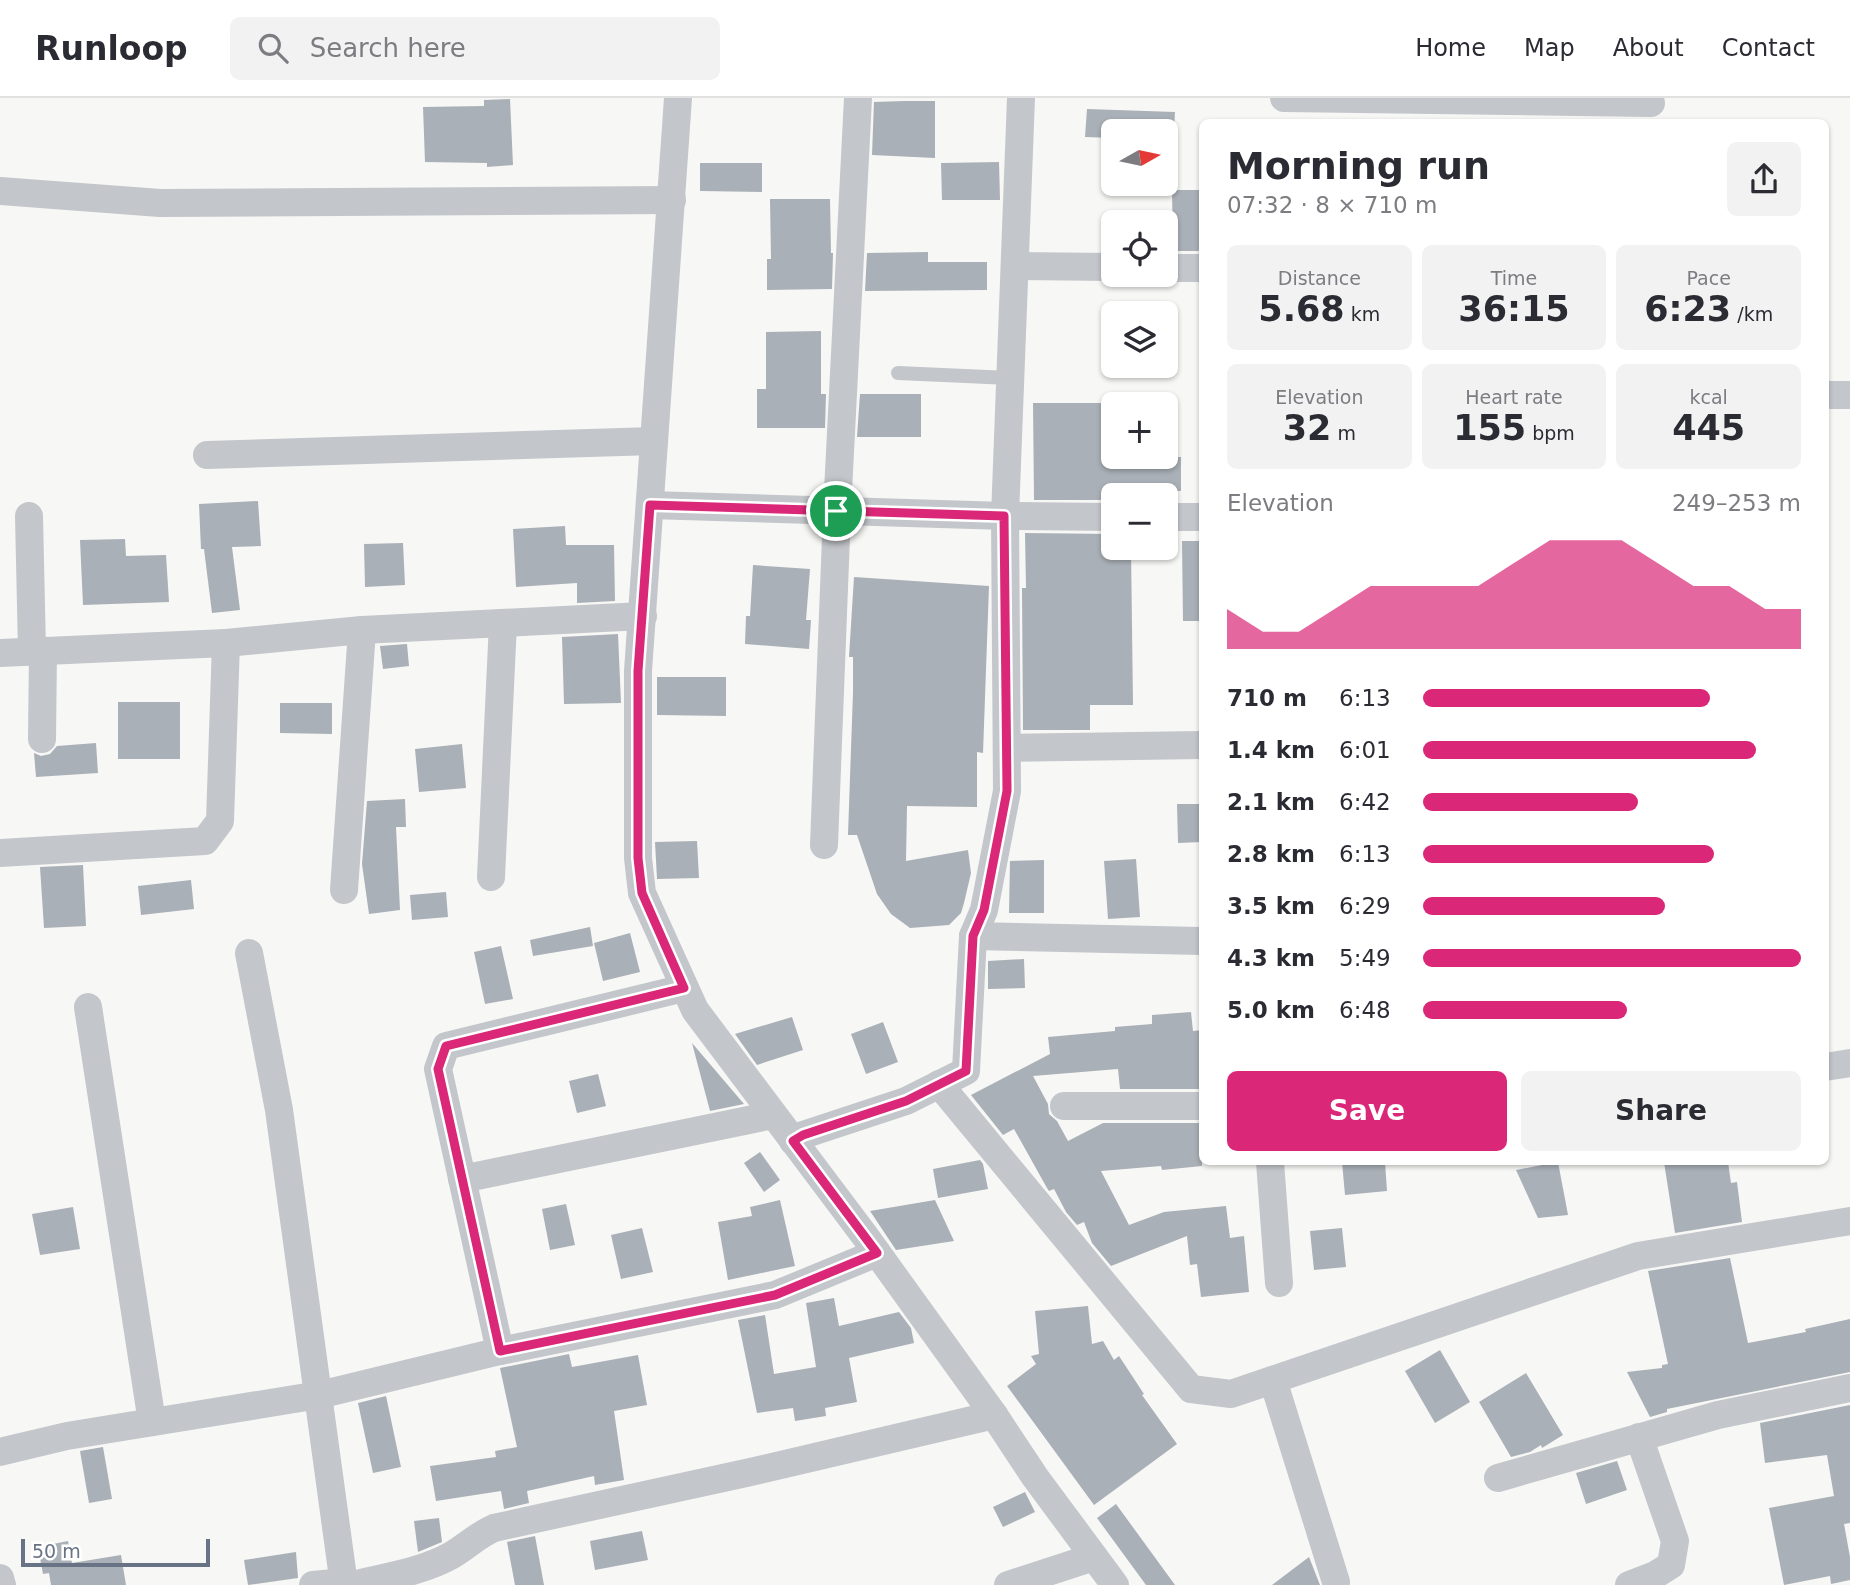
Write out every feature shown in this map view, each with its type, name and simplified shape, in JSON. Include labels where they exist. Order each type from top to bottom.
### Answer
[{"type":"street","points":[[678,98],[638,671],[638,858],[642,893],[695,1010],[877,1253],[1115,1585]]},
{"type":"street","points":[[824,845],[836,511],[858,98]]},
{"type":"street","points":[[793,1141],[803,1135],[906,1101],[966,1071],[973,936],[984,910],[1007,791],[1004,516],[1021,98]]},
{"type":"street","points":[[1284,98],[1651,108]]},
{"type":"street","points":[[0,191],[160,203],[672,200]]},
{"type":"street","points":[[1015,266],[1101,267]]},
{"type":"street","points":[[1178,268],[1199,268]]},
{"type":"street","points":[[1829,395],[1850,395]]},
{"type":"street","points":[[207,455],[654,441]]},
{"type":"street","points":[[650,505],[1101,517]]},
{"type":"street","points":[[29,516],[42,739]]},
{"type":"street","points":[[1178,517],[1199,517]]},
{"type":"street","points":[[0,653],[226,643],[362,630],[643,616]]},
{"type":"street","points":[[491,877],[503,623]]},
{"type":"street","points":[[344,890],[362,630]]},
{"type":"street","points":[[0,853],[205,841],[220,821],[226,643]]},
{"type":"street","points":[[1007,748],[1199,745]]},
{"type":"street","points":[[973,936],[1199,941]]},
{"type":"street","points":[[248,953],[279,1110],[347,1584]]},
{"type":"street","points":[[500,1351],[438,1069],[446,1046],[684,988]]},
{"type":"street","points":[[88,1007],[152,1422]]},
{"type":"street","points":[[1829,1066],[1850,1063]]},
{"type":"street","points":[[939,1084],[1191,1389],[1231,1394],[1638,1256],[1850,1221]]},
{"type":"street","points":[[1064,1106],[1199,1106]]},
{"type":"street","points":[[462,1179],[774,1115]]},
{"type":"street","points":[[1270,1165],[1279,1283]]},
{"type":"street","points":[[0,1452],[67,1436],[319,1395],[500,1351],[775,1295],[877,1253]]},
{"type":"street","points":[[1273,1380],[1336,1583]]},
{"type":"street","points":[[1498,1478],[1718,1415],[1850,1388]]},
{"type":"street","points":[[313,1585],[347,1584],[428,1566],[494,1528],[747,1473],[994,1415]]},
{"type":"street","points":[[1629,1585],[1655,1575],[1671,1565],[1675,1541],[1639,1437]]},
{"type":"street","points":[[1008,1585],[1094,1557]]},
{"type":"street","points":[[0,1578],[2,1585]]},
{"type":"lane","points":[[898,373],[1010,378]]},
{"type":"building","points":[[510,99],[513,165],[487,167],[487,163],[425,162],[423,107],[484,106],[484,100]]},
{"type":"building","points":[[935,101],[935,158],[872,155],[874,102]]},
{"type":"building","points":[[1087,109],[1175,112],[1175,119],[1101,119],[1101,138],[1085,137]]},
{"type":"building","points":[[999,162],[1000,200],[942,200],[941,163]]},
{"type":"building","points":[[700,163],[762,163],[762,192],[700,191]]},
{"type":"building","points":[[1178,190],[1199,190],[1199,251],[1178,251],[1178,210],[1172,210],[1172,196],[1178,196]]},
{"type":"building","points":[[770,199],[830,199],[832,289],[767,290],[767,259],[771,259]]},
{"type":"building","points":[[928,252],[928,262],[987,262],[987,290],[865,291],[867,253]]},
{"type":"building","points":[[821,331],[821,394],[826,394],[825,428],[757,428],[757,389],[766,389],[766,332]]},
{"type":"building","points":[[860,394],[921,394],[921,437],[857,437]]},
{"type":"building","points":[[1033,403],[1101,403],[1101,469],[1178,469],[1178,457],[1181,457],[1181,491],[1178,491],[1178,483],[1101,483],[1101,500],[1034,500]]},
{"type":"building","points":[[258,501],[261,546],[232,547],[240,610],[212,613],[204,549],[201,549],[199,504]]},
{"type":"building","points":[[565,526],[566,545],[614,545],[615,601],[577,603],[577,583],[516,587],[513,529]]},
{"type":"building","points":[[1025,533],[1101,534],[1101,560],[1131,560],[1133,705],[1090,705],[1090,730],[1023,730],[1022,588],[1026,588]]},
{"type":"building","points":[[125,539],[126,556],[166,555],[169,602],[83,605],[80,540]]},
{"type":"building","points":[[1182,541],[1199,541],[1199,621],[1183,621]]},
{"type":"building","points":[[403,543],[405,585],[365,587],[364,544]]},
{"type":"building","points":[[753,565],[810,569],[806,620],[811,620],[809,649],[745,644],[746,616],[750,616]]},
{"type":"building","points":[[854,577],[989,586],[983,753],[977,752],[977,807],[907,806],[906,861],[968,850],[971,873],[964,903],[961,913],[949,925],[910,928],[891,914],[877,894],[857,835],[848,835],[853,692],[853,657],[849,657]]},
{"type":"building","points":[[618,634],[621,703],[564,704],[562,637]]},
{"type":"building","points":[[407,644],[409,666],[383,669],[380,646]]},
{"type":"building","points":[[657,677],[726,677],[726,716],[657,715]]},
{"type":"building","points":[[118,702],[180,702],[180,759],[118,759]]},
{"type":"building","points":[[280,703],[332,703],[332,734],[280,733]]},
{"type":"building","points":[[96,743],[98,773],[36,777],[34,753],[41,756],[50,754],[57,746]]},
{"type":"building","points":[[462,744],[466,788],[419,792],[415,749]]},
{"type":"building","points":[[405,799],[406,827],[396,827],[400,910],[369,914],[362,864],[367,801]]},
{"type":"building","points":[[1177,804],[1199,804],[1199,842],[1178,843]]},
{"type":"building","points":[[697,841],[699,878],[657,879],[655,842]]},
{"type":"building","points":[[1136,859],[1140,917],[1108,919],[1104,861]]},
{"type":"building","points":[[1044,860],[1044,913],[1009,913],[1010,861]]},
{"type":"building","points":[[83,865],[86,926],[44,928],[40,867]]},
{"type":"building","points":[[191,880],[194,909],[141,915],[138,886]]},
{"type":"building","points":[[446,892],[448,917],[412,920],[410,895]]},
{"type":"building","points":[[590,927],[593,946],[533,956],[530,940]]},
{"type":"building","points":[[630,933],[640,972],[603,981],[594,943]]},
{"type":"building","points":[[501,946],[513,999],[485,1004],[474,952]]},
{"type":"building","points":[[1024,959],[1025,988],[988,989],[988,961]]},
{"type":"building","points":[[1191,1012],[1193,1031],[1199,1030],[1199,1089],[1120,1089],[1118,1069],[1033,1076],[1048,1104],[1049,1114],[1057,1121],[1068,1141],[1103,1123],[1199,1123],[1199,1165],[1202,1166],[1101,1171],[1129,1225],[1164,1212],[1226,1206],[1230,1238],[1244,1236],[1249,1292],[1201,1297],[1197,1264],[1190,1265],[1187,1236],[1111,1266],[1092,1243],[1084,1222],[1077,1225],[1066,1212],[1054,1189],[1049,1191],[1014,1129],[1003,1135],[971,1095],[1050,1054],[1048,1037],[1115,1031],[1115,1027],[1152,1024],[1152,1015]]},
{"type":"building","points":[[792,1017],[803,1050],[757,1065],[735,1034]]},
{"type":"building","points":[[883,1022],[898,1062],[866,1074],[851,1034]]},
{"type":"building","points":[[692,1043],[744,1104],[710,1111]]},
{"type":"building","points":[[598,1074],[606,1106],[577,1113],[569,1081]]},
{"type":"building","points":[[760,1152],[780,1180],[764,1192],[744,1163]]},
{"type":"building","points":[[980,1160],[988,1189],[938,1198],[933,1169]]},
{"type":"building","points":[[1342,1165],[1385,1165],[1387,1191],[1345,1195]]},
{"type":"building","points":[[1559,1165],[1568,1215],[1538,1218],[1516,1170]]},
{"type":"building","points":[[1664,1165],[1728,1165],[1731,1183],[1737,1182],[1742,1222],[1675,1233]]},
{"type":"building","points":[[780,1200],[795,1266],[728,1280],[718,1222],[752,1216],[750,1207]]},
{"type":"building","points":[[935,1200],[954,1241],[896,1250],[870,1211]]},
{"type":"building","points":[[566,1204],[575,1245],[550,1250],[542,1209]]},
{"type":"building","points":[[73,1207],[80,1249],[40,1255],[32,1214]]},
{"type":"building","points":[[642,1228],[653,1272],[621,1279],[611,1235]]},
{"type":"building","points":[[1342,1228],[1346,1267],[1314,1270],[1310,1231]]},
{"type":"building","points":[[1730,1258],[1748,1343],[1806,1332],[1805,1329],[1850,1319],[1850,1372],[1667,1409],[1667,1412],[1650,1417],[1627,1372],[1662,1368],[1662,1365],[1668,1364],[1648,1271]]},
{"type":"building","points":[[834,1298],[839,1326],[899,1312],[911,1328],[914,1343],[849,1358],[857,1402],[825,1408],[826,1416],[795,1421],[793,1408],[757,1413],[738,1320],[765,1315],[774,1374],[816,1367],[806,1303]]},
{"type":"building","points":[[1088,1306],[1092,1344],[1103,1341],[1114,1360],[1119,1356],[1144,1394],[1142,1395],[1177,1444],[1094,1505],[1007,1386],[1036,1364],[1031,1356],[1039,1354],[1035,1311]]},
{"type":"building","points":[[1440,1350],[1470,1402],[1435,1423],[1405,1371]]},
{"type":"building","points":[[569,1354],[572,1367],[638,1355],[647,1405],[614,1411],[624,1480],[595,1485],[594,1476],[527,1491],[529,1503],[504,1509],[501,1491],[436,1501],[430,1466],[496,1457],[495,1451],[517,1447],[500,1368]]},
{"type":"building","points":[[1526,1373],[1563,1435],[1542,1448],[1541,1445],[1530,1452],[1511,1457],[1479,1402]]},
{"type":"building","points":[[386,1396],[401,1467],[373,1473],[358,1403]]},
{"type":"building","points":[[1850,1405],[1850,1523],[1844,1524],[1850,1557],[1850,1580],[1831,1584],[1830,1576],[1784,1585],[1769,1508],[1834,1496],[1827,1455],[1765,1463],[1760,1423]]},
{"type":"building","points":[[103,1447],[112,1499],[89,1503],[80,1451]]},
{"type":"building","points":[[1617,1461],[1627,1490],[1586,1504],[1576,1473]]},
{"type":"building","points":[[1025,1492],[1035,1512],[1003,1527],[993,1507]]},
{"type":"building","points":[[1116,1504],[1175,1585],[1146,1585],[1097,1518]]},
{"type":"building","points":[[439,1518],[442,1542],[418,1552],[414,1521]]},
{"type":"building","points":[[642,1531],[648,1560],[595,1570],[590,1541]]},
{"type":"building","points":[[535,1536],[544,1585],[515,1585],[507,1542]]},
{"type":"building","points":[[68,1541],[72,1563],[121,1555],[126,1585],[51,1585],[49,1573],[43,1574],[38,1547]]},
{"type":"building","points":[[296,1552],[298,1578],[248,1585],[244,1560]]},
{"type":"building","points":[[1309,1557],[1320,1585],[1272,1585]]},
{"type":"route","points":[[650,505],[836,511],[1004,516],[1007,791],[984,910],[973,936],[966,1071],[906,1101],[803,1135],[793,1141],[877,1253],[775,1295],[500,1351],[438,1069],[446,1046],[684,988],[642,893],[638,858],[638,671],[650,505]]}]
